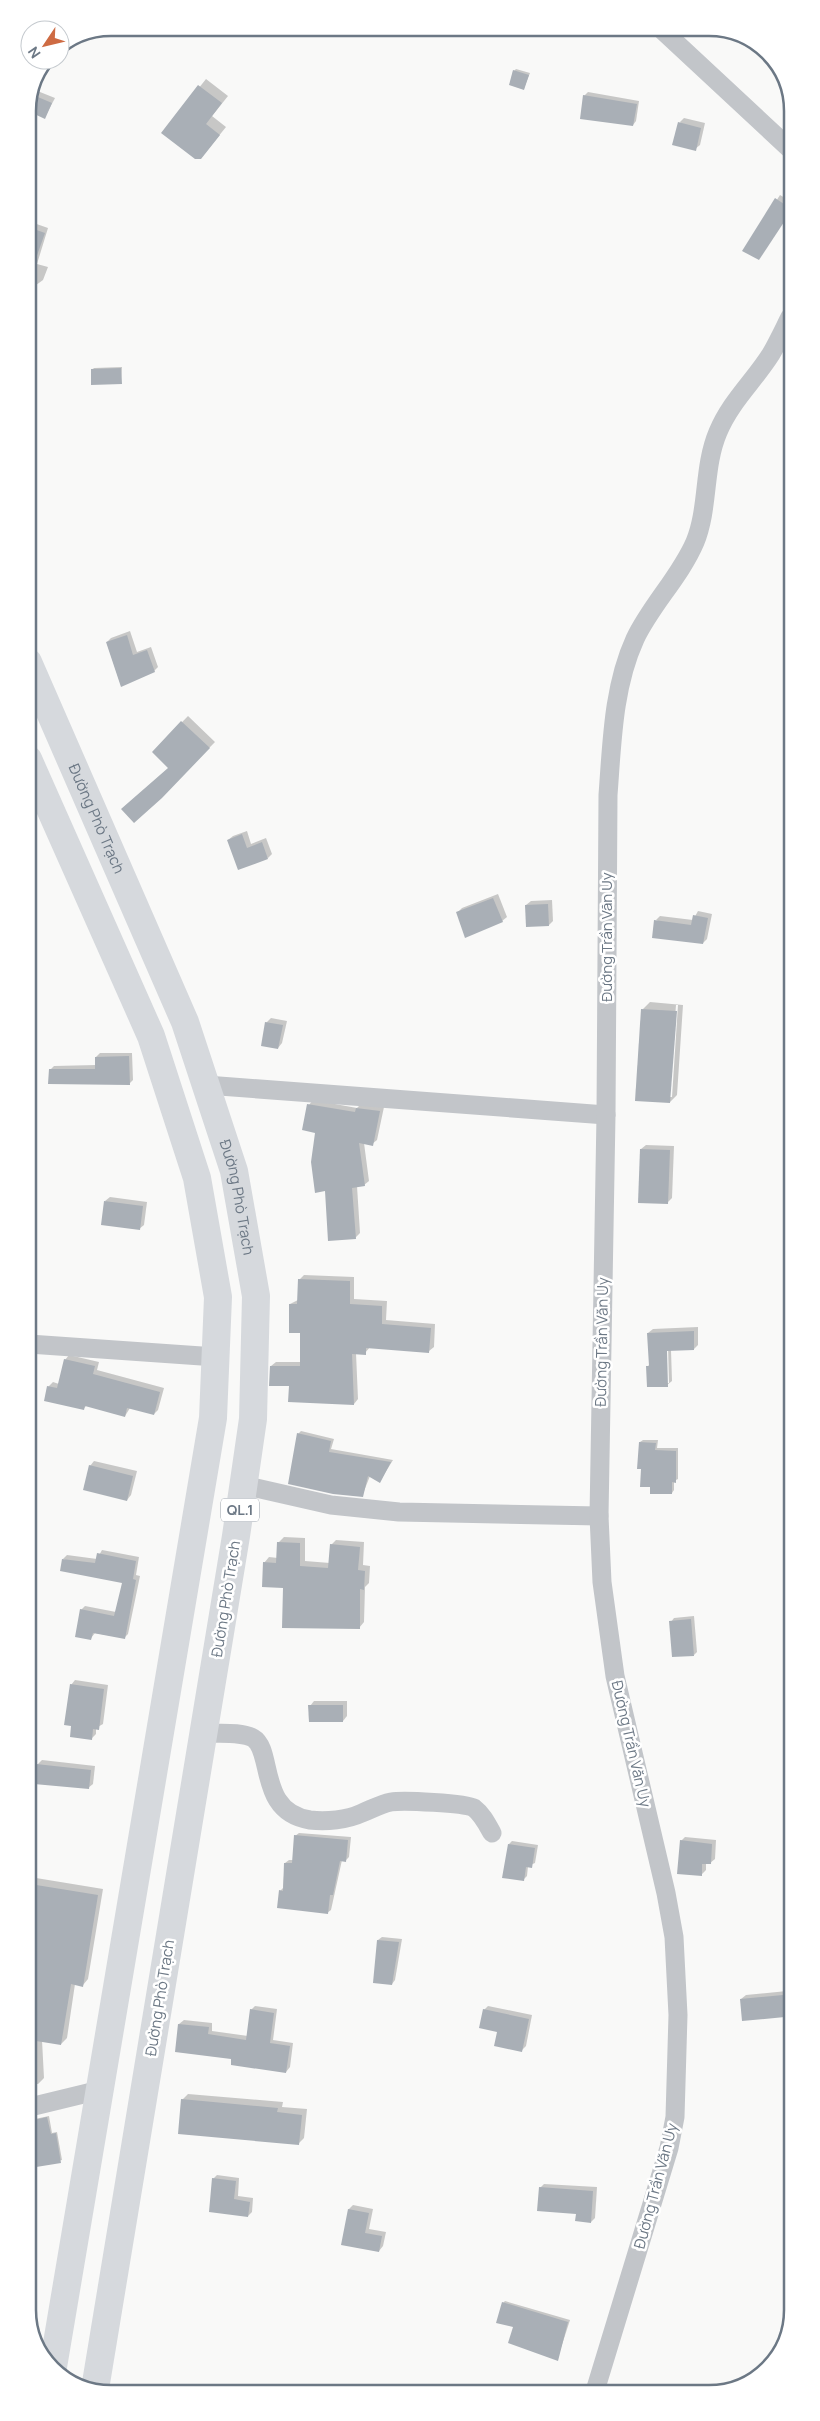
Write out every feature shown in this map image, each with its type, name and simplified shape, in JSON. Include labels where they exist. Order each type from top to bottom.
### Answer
[{"type":"highway","name":"Đường Phò Trạch","points":[[36,680],[185,1022],[234,1171],[256,1296],[253,1419],[244,1485],[96,2383]]},
{"type":"highway","name":"QL.1","points":[[36,776],[150,1036],[197,1178],[218,1297],[213,1418],[54,2358]]},
{"type":"street","points":[[669,36],[784,142]]},
{"type":"street","name":"Đường Trần Văn Uy","points":[[597,2385],[669,2148],[675,2117],[678,2015],[671,1916],[615,1676],[602,1582],[599,1516],[606,1116],[608,795],[616,708],[635,640],[696,540],[708,463],[718,432],[734,402],[771,353],[784,328]]},
{"type":"street","points":[[206,1085],[606,1116]]},
{"type":"street","points":[[36,1344],[216,1357]]},
{"type":"street","points":[[244,1485],[331,1505],[399,1512],[599,1516]]},
{"type":"street","points":[[204,1733],[246,1736],[256,1740],[262,1749],[271,1788],[286,1808],[301,1818],[339,1820],[391,1802],[466,1805],[479,1813],[492,1833]]},
{"type":"street","points":[[36,2106],[100,2090]]},
{"type":"building","points":[[513,70],[529,75],[524,90],[509,85]]},
{"type":"building","points":[[198,85],[222,103],[206,124],[220,135],[201,159],[195,159],[161,133]]},
{"type":"building","points":[[583,95],[637,104],[633,126],[580,119]]},
{"type":"building","points":[[38,97],[52,103],[45,119],[36,115]]},
{"type":"building","points":[[678,122],[701,128],[696,151],[672,145]]},
{"type":"building","points":[[775,198],[784,204],[784,222],[759,260],[742,251]]},
{"type":"building","points":[[36,230],[45,233],[36,258]]},
{"type":"building","points":[[121,368],[122,384],[91,385],[91,369]]},
{"type":"building","points":[[127,635],[133,655],[147,650],[155,672],[121,687],[106,642]]},
{"type":"building","points":[[181,721],[210,748],[162,798],[134,823],[121,809],[168,768],[152,752]]},
{"type":"building","points":[[242,834],[247,848],[262,842],[268,859],[238,870],[227,840]]},
{"type":"building","points":[[493,898],[503,922],[465,938],[456,912]]},
{"type":"building","points":[[548,904],[549,926],[526,927],[525,905]]},
{"type":"building","points":[[693,915],[708,918],[703,944],[652,938],[654,920],[691,925]]},
{"type":"building","points":[[641,1009],[677,1011],[670,1103],[635,1101]]},
{"type":"building","points":[[265,1022],[283,1025],[278,1049],[261,1046]]},
{"type":"building","points":[[129,1056],[130,1085],[48,1084],[49,1069],[95,1069],[95,1057]]},
{"type":"building","points":[[307,1104],[355,1112],[356,1108],[380,1111],[373,1146],[359,1143],[365,1186],[352,1188],[356,1239],[328,1241],[325,1191],[315,1193],[311,1162],[315,1133],[302,1130]]},
{"type":"building","points":[[640,1149],[670,1150],[668,1204],[638,1203]]},
{"type":"building","points":[[104,1201],[143,1206],[140,1230],[101,1225]]},
{"type":"building","points":[[298,1279],[350,1281],[350,1304],[382,1306],[382,1324],[431,1328],[429,1353],[366,1348],[366,1355],[352,1354],[354,1405],[288,1402],[289,1386],[269,1386],[270,1366],[300,1366],[300,1333],[289,1333],[289,1304],[297,1304]]},
{"type":"building","points":[[694,1331],[694,1350],[667,1351],[668,1387],[647,1387],[646,1366],[649,1366],[647,1333]]},
{"type":"building","points":[[64,1359],[95,1366],[93,1374],[160,1392],[154,1415],[127,1408],[125,1417],[85,1406],[84,1410],[44,1401],[47,1386],[57,1388]]},
{"type":"building","points":[[297,1433],[331,1441],[329,1452],[391,1462],[380,1483],[368,1476],[363,1497],[333,1494],[288,1484]]},
{"type":"building","points":[[639,1442],[656,1443],[655,1450],[676,1451],[676,1483],[672,1482],[672,1494],[650,1494],[650,1487],[640,1487],[641,1469],[637,1469]]},
{"type":"building","points":[[89,1465],[133,1476],[127,1501],[83,1490]]},
{"type":"building","points":[[277,1542],[300,1543],[300,1566],[328,1568],[330,1544],[360,1547],[358,1570],[365,1571],[364,1590],[360,1589],[360,1629],[282,1628],[283,1588],[262,1587],[263,1562],[276,1563]]},
{"type":"building","points":[[97,1553],[136,1561],[133,1579],[136,1580],[125,1639],[93,1633],[91,1640],[75,1637],[80,1609],[114,1616],[122,1583],[60,1571],[62,1559],[95,1563]]},
{"type":"building","points":[[691,1619],[694,1656],[672,1657],[669,1621]]},
{"type":"building","points":[[70,1684],[104,1689],[99,1730],[93,1729],[92,1740],[70,1737],[71,1726],[64,1725]]},
{"type":"building","points":[[308,1705],[343,1705],[343,1722],[309,1722]]},
{"type":"building","points":[[36,1764],[91,1770],[89,1789],[36,1784]]},
{"type":"building","points":[[294,1835],[348,1840],[346,1862],[340,1861],[333,1895],[330,1895],[328,1914],[277,1908],[279,1890],[283,1891],[284,1863],[292,1863]]},
{"type":"building","points":[[680,1840],[712,1844],[711,1864],[702,1864],[702,1876],[677,1874]]},
{"type":"building","points":[[508,1844],[535,1848],[532,1868],[526,1867],[524,1881],[502,1878]]},
{"type":"building","points":[[36,1885],[98,1895],[83,1987],[71,1984],[61,2045],[36,2041]]},
{"type":"building","points":[[377,1940],[399,1942],[392,1985],[373,1983]]},
{"type":"building","points":[[783,1995],[784,2017],[742,2021],[740,1999]]},
{"type":"building","points":[[250,2009],[274,2013],[270,2043],[290,2046],[286,2073],[231,2065],[231,2059],[175,2052],[178,2024],[209,2027],[208,2034],[246,2040]]},
{"type":"building","points":[[483,2009],[529,2019],[522,2052],[494,2046],[497,2032],[479,2028]]},
{"type":"building","points":[[181,2099],[278,2108],[277,2112],[302,2115],[299,2145],[178,2134]]},
{"type":"building","points":[[47,2117],[51,2134],[56,2133],[61,2163],[36,2167],[36,2120]]},
{"type":"building","points":[[212,2178],[236,2181],[234,2199],[250,2202],[248,2217],[209,2212]]},
{"type":"building","points":[[539,2187],[593,2191],[591,2223],[575,2221],[576,2214],[537,2211]]},
{"type":"building","points":[[348,2209],[369,2213],[365,2233],[382,2236],[379,2252],[341,2245]]},
{"type":"building","points":[[502,2302],[568,2322],[558,2361],[508,2343],[513,2327],[496,2323]]}]
